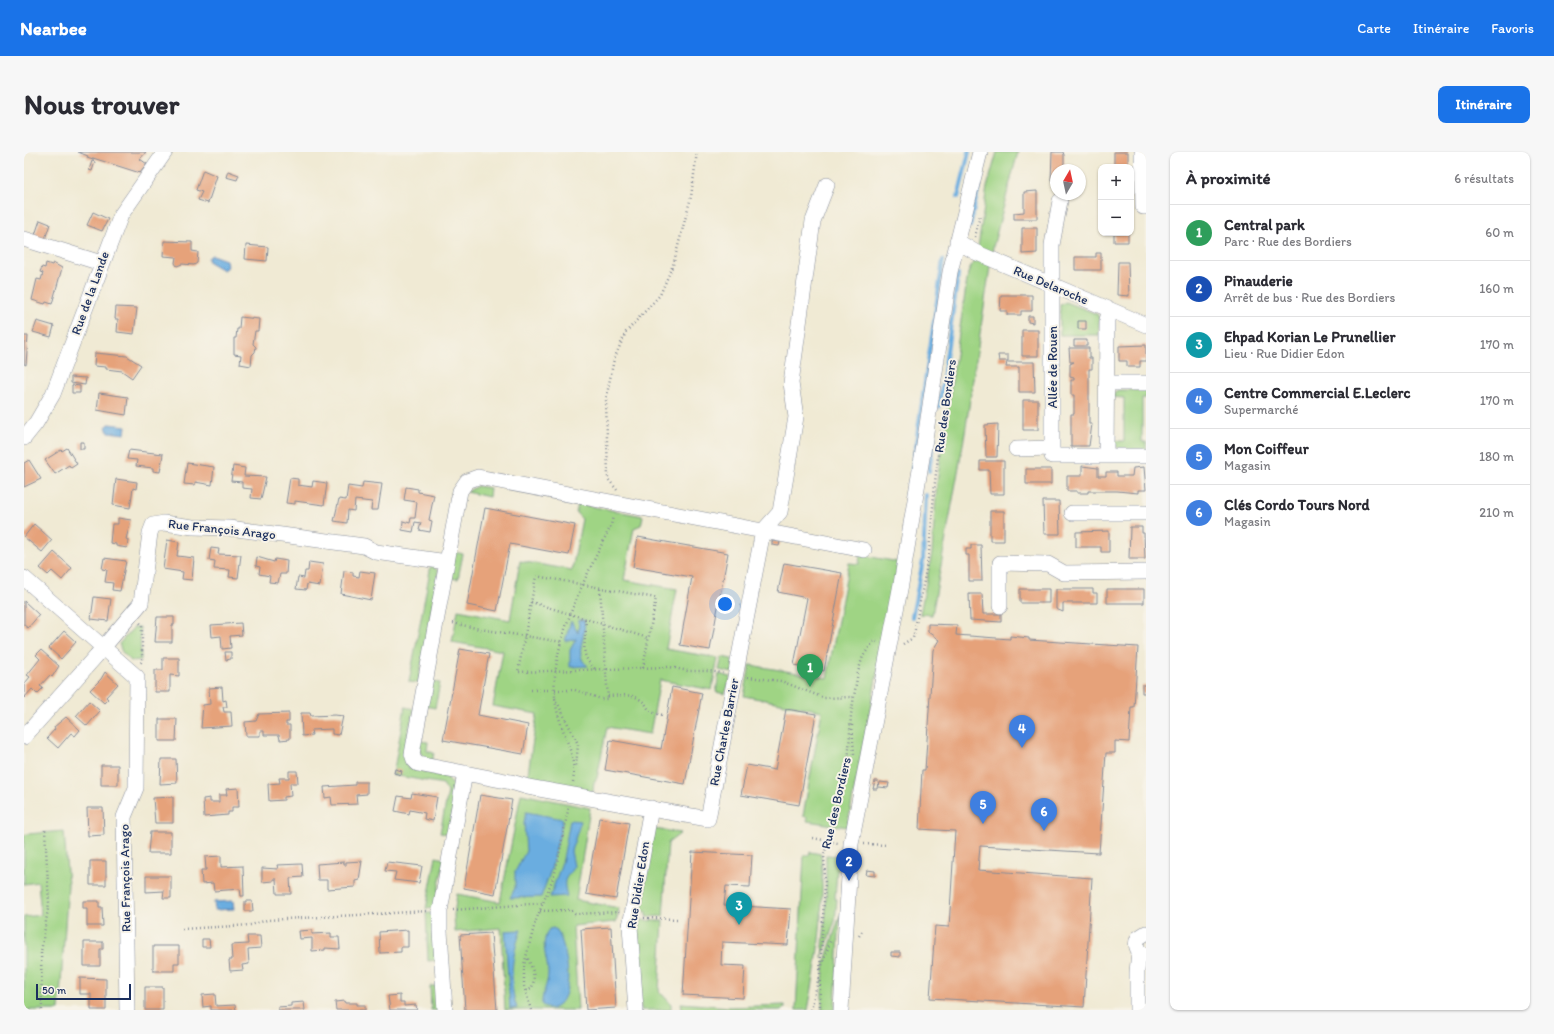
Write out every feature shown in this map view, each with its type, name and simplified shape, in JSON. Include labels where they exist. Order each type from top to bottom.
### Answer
[{"type":"street","name":"Rue de la Lande","points":[[24,438],[36,423],[53,394],[115,227],[128,202],[165,152]]},
{"type":"street","name":"Rue des Bordiers","points":[[841,1010],[851,844],[890,643],[923,452],[950,272],[980,152]]},
{"type":"street","points":[[1142,152],[1143,207],[1146,207]]},
{"type":"street","points":[[762,532],[780,512],[796,417],[791,383],[813,221],[828,185]]},
{"type":"street","name":"Allée de Rouen","points":[[1052,448],[1052,245],[1060,201]]},
{"type":"street","points":[[24,239],[101,263]]},
{"type":"street","name":"Rue Delaroche","points":[[957,242],[975,252],[1146,325]]},
{"type":"street","points":[[1106,456],[1107,320],[1110,310]]},
{"type":"street","points":[[1107,383],[1146,383]]},
{"type":"street","points":[[1016,449],[1052,448],[1052,456],[1146,456]]},
{"type":"street","name":"Rue Charles Barrier","points":[[478,477],[762,532],[708,819],[571,795],[418,764],[414,760],[412,754],[460,491],[467,481],[478,477]]},
{"type":"street","points":[[1072,513],[1146,513]]},
{"type":"street","name":"Rue François Arago","points":[[127,1010],[124,817],[136,788],[137,676],[103,648],[141,603],[150,533],[154,525],[158,523],[193,527],[237,529],[364,546],[376,552],[447,562]]},
{"type":"street","points":[[762,532],[864,550]]},
{"type":"street","points":[[1000,606],[1000,564],[1048,564],[1064,573],[1146,572]]},
{"type":"street","points":[[24,578],[103,648],[24,737]]},
{"type":"street","points":[[445,1010],[440,910],[465,773]]},
{"type":"street","name":"Rue Didier Edon","points":[[636,1010],[630,926],[651,808]]},
{"type":"street","points":[[1137,1010],[1137,972],[1143,953],[1136,941],[1140,935],[1146,933]]},
{"type":"path","points":[[575,768],[573,755],[556,712],[554,690],[562,642],[570,614],[611,525],[621,494],[608,479],[606,399],[614,359],[626,332],[660,295],[673,265],[691,197],[697,152]]},
{"type":"path","points":[[975,252],[975,238],[981,209]]},
{"type":"path","name":"Rue des Bordiers","points":[[820,1010],[820,972],[825,884],[824,854],[826,841],[848,766],[853,697],[863,656],[874,641],[903,645],[912,638],[915,629],[929,553],[934,482],[942,428]]},
{"type":"path","points":[[643,668],[656,598],[536,576],[518,672],[595,670],[670,667],[688,671],[708,670],[781,681],[824,698],[853,697]]},
{"type":"path","points":[[600,588],[608,696]]},
{"type":"path","points":[[531,602],[648,638]]},
{"type":"path","points":[[585,619],[587,636],[583,652],[586,660],[595,670]]},
{"type":"path","points":[[136,621],[142,625],[142,661],[137,668]]},
{"type":"path","points":[[453,623],[480,629],[562,642]]},
{"type":"path","points":[[531,690],[575,690],[601,699],[608,699],[608,696],[629,696],[639,698],[651,713],[664,715]]},
{"type":"path","points":[[531,1010],[523,976],[526,957],[561,848],[578,755],[578,744],[554,696]]},
{"type":"path","points":[[42,1010],[41,952],[49,903],[45,830]]},
{"type":"path","points":[[813,838],[841,843]]},
{"type":"path","points":[[858,845],[888,845]]},
{"type":"path","points":[[182,929],[251,925],[267,920],[544,903]]},
{"type":"path","points":[[540,912],[572,910],[575,914],[621,912],[646,919],[679,919]]},
{"type":"path","points":[[526,957],[531,966],[533,980],[531,989],[526,991]]},
{"type":"green space","points":[[997,152],[1018,152],[993,247],[965,433],[932,615],[920,614],[932,553],[937,482],[968,273],[977,254],[987,187]]},
{"type":"green space","points":[[1066,302],[1097,314],[1099,318],[1099,335],[1060,335],[1060,305]]},
{"type":"green space","points":[[1117,390],[1146,390],[1146,398],[1142,398],[1142,442],[1146,442],[1146,450],[1122,450],[1112,441],[1124,441],[1124,398],[1111,397]]},
{"type":"green space","points":[[477,486],[490,488],[489,497],[467,492]]},
{"type":"green space","points":[[578,504],[643,516],[641,525],[634,528],[624,580],[677,589],[666,649],[718,658],[712,690],[660,680],[650,734],[607,727],[593,792],[527,780],[537,714],[493,706],[503,651],[452,642],[458,610],[510,620],[520,561],[572,570],[582,519],[576,513]]},
{"type":"green space","points":[[454,552],[463,554],[458,579],[449,578]]},
{"type":"green space","points":[[860,555],[899,562],[847,827],[807,821],[807,817],[803,816],[822,711],[744,696],[750,665],[827,678],[849,563],[859,564]]},
{"type":"green space","points":[[431,565],[438,571],[438,575],[418,683],[409,682]]},
{"type":"green space","points":[[134,627],[140,627],[141,660],[131,661],[122,652],[119,644]]},
{"type":"green space","points":[[722,657],[732,659],[733,673],[719,670]]},
{"type":"green space","points":[[719,674],[731,677],[725,694],[716,692]]},
{"type":"green space","points":[[430,681],[440,683],[435,708],[426,706]]},
{"type":"green space","points":[[405,707],[414,709],[406,746],[409,768],[447,777],[456,789],[449,834],[440,833],[448,792],[443,784],[393,775]]},
{"type":"green space","points":[[419,741],[428,742],[427,751],[434,753],[432,762],[421,754],[419,749]]},
{"type":"green space","points":[[521,794],[590,808],[576,900],[619,908],[616,922],[573,926],[578,1010],[505,1010],[501,928],[455,932],[454,915],[457,894],[500,902]]},
{"type":"green space","points":[[654,829],[681,833],[668,843],[663,916],[646,917],[647,912],[639,910]]},
{"type":"green space","points":[[64,831],[68,885],[59,1010],[24,1010],[24,917],[41,915],[38,882],[24,884],[24,836],[27,834]]},
{"type":"green space","points":[[810,852],[821,854],[822,893],[820,932],[808,1010],[796,1010],[804,855],[809,855]]},
{"type":"green space","points":[[826,855],[841,856],[840,869],[837,869],[835,921],[822,958],[826,909]]},
{"type":"green space","points":[[436,857],[444,859],[435,908],[426,909]]},
{"type":"green space","points":[[426,913],[435,913],[437,960],[428,961]]},
{"type":"green space","points":[[840,915],[835,1010],[822,1010],[825,961]]},
{"type":"green space","points":[[637,920],[663,921],[659,991],[671,1004],[671,1010],[641,1010]]},
{"type":"green space","points":[[430,986],[438,986],[440,1010],[431,1010]]},
{"type":"green space","points":[[681,1003],[730,1007],[785,1005],[785,1008],[780,1010],[682,1010]]},
{"type":"water","points":[[212,255],[226,260],[227,267],[223,270],[209,262],[208,258]]},
{"type":"water","points":[[109,424],[126,426],[125,434],[108,432],[106,427]]},
{"type":"water","points":[[579,620],[584,620],[585,625],[581,655],[583,661],[588,666],[570,667],[570,650],[576,639],[565,641],[571,621],[578,633]]},
{"type":"water","points":[[526,812],[563,819],[551,870],[541,897],[510,898],[515,888],[515,872],[526,851],[524,823]]},
{"type":"water","points":[[570,820],[581,821],[571,851],[574,866],[565,882],[567,896],[550,897],[563,859]]},
{"type":"water","points":[[233,901],[234,909],[215,910],[214,902]]},
{"type":"water","points":[[553,928],[557,930],[561,938],[567,961],[568,973],[565,996],[559,1004],[551,1009],[542,1005],[542,1001],[548,974],[544,946],[549,929]]},
{"type":"water","points":[[521,930],[515,949],[512,969],[514,998],[517,1008],[510,1009],[505,931]]},
{"type":"building","points":[[78,152],[146,152],[140,159],[147,164],[140,173],[93,158],[93,160],[87,158],[88,156]]},
{"type":"building","points":[[1052,152],[1063,152],[1064,164],[1052,164]]},
{"type":"building","points":[[1114,152],[1128,152],[1128,164],[1114,164]]},
{"type":"building","points":[[92,161],[95,162],[92,171],[89,170]]},
{"type":"building","points":[[203,170],[217,176],[208,203],[198,200],[202,192],[196,190]]},
{"type":"building","points":[[228,171],[239,175],[237,180],[226,177]]},
{"type":"building","points":[[1037,191],[1037,219],[1014,219],[1014,213],[1024,212],[1024,192]]},
{"type":"building","points":[[93,212],[108,219],[102,231],[87,225]]},
{"type":"building","points":[[40,220],[50,224],[44,242],[34,238]]},
{"type":"building","points":[[1022,228],[1037,228],[1037,253],[1022,254]]},
{"type":"building","points":[[1114,236],[1128,236],[1128,242],[1114,242]]},
{"type":"building","points":[[164,241],[192,242],[192,251],[198,252],[197,263],[194,265],[182,264],[177,266],[175,263],[176,257],[163,256]]},
{"type":"building","points":[[246,245],[268,247],[267,261],[245,259]]},
{"type":"building","points":[[1096,253],[1101,253],[1101,270],[1075,270],[1075,257],[1096,257]]},
{"type":"building","points":[[1118,262],[1128,262],[1129,296],[1117,295]]},
{"type":"building","points":[[46,263],[52,265],[53,263],[62,268],[52,304],[46,302],[45,304],[32,300],[37,279],[41,280],[43,273],[40,272],[42,267],[45,268]]},
{"type":"building","points":[[1001,295],[1032,295],[1032,311],[1021,311],[1021,315],[1007,315],[1007,311],[1000,311]]},
{"type":"building","points":[[116,307],[137,308],[134,334],[117,332],[118,319],[115,319]]},
{"type":"building","points":[[1028,316],[1033,316],[1033,323],[1028,322]]},
{"type":"building","points":[[240,317],[259,319],[258,331],[255,331],[253,344],[256,347],[255,352],[252,355],[251,366],[240,364],[241,355],[234,354],[234,338],[236,338],[237,329],[239,329]]},
{"type":"building","points":[[37,321],[54,326],[51,337],[33,332]]},
{"type":"building","points":[[1078,321],[1086,321],[1086,329],[1078,329]]},
{"type":"building","points":[[1022,330],[1038,330],[1038,356],[1022,356]]},
{"type":"building","points":[[24,336],[28,336],[26,365],[24,364]]},
{"type":"building","points":[[1074,340],[1087,340],[1087,346],[1074,346]]},
{"type":"building","points":[[1146,345],[1146,361],[1140,361],[1140,367],[1127,367],[1127,361],[1119,361],[1119,346]]},
{"type":"building","points":[[1069,348],[1089,348],[1089,358],[1092,358],[1092,369],[1089,369],[1089,424],[1092,424],[1089,446],[1071,446],[1071,414],[1074,414],[1074,395],[1071,395],[1071,380],[1074,380],[1074,378],[1070,377],[1070,364],[1074,362],[1070,362]]},
{"type":"building","points":[[95,353],[127,356],[141,365],[132,378],[122,371],[94,366]]},
{"type":"building","points":[[998,355],[1008,355],[1008,361],[999,361]]},
{"type":"building","points":[[1007,362],[1034,362],[1035,392],[1019,392],[1019,367],[1006,367]]},
{"type":"building","points":[[71,377],[86,378],[85,385],[71,383]]},
{"type":"building","points":[[72,385],[80,386],[80,393],[72,393]]},
{"type":"building","points":[[99,393],[128,397],[126,415],[97,410]]},
{"type":"building","points":[[1023,400],[1038,400],[1038,430],[1023,430]]},
{"type":"building","points":[[998,424],[997,457],[986,457],[985,425]]},
{"type":"building","points":[[80,442],[84,442],[84,449],[80,449]]},
{"type":"building","points":[[67,448],[77,464],[71,468],[69,465],[55,474],[45,460]]},
{"type":"building","points":[[129,450],[163,454],[160,472],[153,471],[153,468],[136,466],[137,460],[127,459]]},
{"type":"building","points":[[29,460],[41,479],[24,487],[24,463]]},
{"type":"building","points":[[980,461],[1004,461],[1004,494],[990,494],[989,470],[980,470]]},
{"type":"building","points":[[187,463],[214,467],[212,485],[195,482],[195,485],[184,484]]},
{"type":"building","points":[[233,466],[245,468],[244,476],[266,477],[261,499],[251,498],[252,489],[242,488],[242,482],[231,481]]},
{"type":"building","points":[[1082,466],[1098,468],[1098,476],[1106,476],[1106,472],[1117,472],[1117,476],[1132,476],[1133,468],[1144,467],[1146,490],[1138,490],[1138,493],[1088,491],[1088,493],[1077,493],[1077,491],[1067,491],[1067,476],[1082,476]]},
{"type":"building","points":[[1026,469],[1051,469],[1051,484],[1026,484]]},
{"type":"building","points":[[290,478],[298,479],[298,485],[312,487],[313,481],[327,483],[324,505],[295,501],[295,504],[286,503]]},
{"type":"building","points":[[116,479],[137,482],[136,489],[133,488],[130,508],[113,505]]},
{"type":"building","points":[[363,482],[382,484],[378,510],[371,510],[372,502],[355,500],[354,511],[348,510],[347,523],[334,521],[339,499],[346,500],[348,486],[362,488]]},
{"type":"building","points":[[406,487],[418,489],[418,492],[434,495],[429,520],[432,521],[430,532],[419,530],[421,523],[415,522],[413,532],[402,530],[403,521],[410,523],[411,518],[415,518],[417,502],[404,500]]},
{"type":"building","points":[[1043,501],[1059,501],[1060,534],[1044,534]]},
{"type":"building","points":[[485,508],[575,525],[569,555],[510,544],[497,611],[467,605]]},
{"type":"building","points":[[990,511],[1004,511],[1004,541],[990,541]]},
{"type":"building","points":[[118,518],[131,520],[126,539],[128,540],[127,548],[110,543],[112,524],[118,524]]},
{"type":"building","points":[[34,524],[52,540],[42,552],[24,537]]},
{"type":"building","points":[[1130,527],[1142,527],[1142,533],[1144,533],[1145,559],[1129,559]]},
{"type":"building","points":[[1109,531],[1109,552],[1101,552],[1101,547],[1076,547],[1076,532]]},
{"type":"building","points":[[638,537],[728,553],[710,650],[680,645],[692,577],[633,567]]},
{"type":"building","points":[[167,540],[179,542],[177,556],[194,558],[192,580],[182,579],[183,572],[163,569]]},
{"type":"building","points":[[772,541],[780,542],[779,546],[772,545]]},
{"type":"building","points":[[971,545],[981,545],[982,581],[969,581],[969,555],[966,555],[966,549],[971,549]]},
{"type":"building","points":[[211,548],[219,549],[218,554],[241,555],[238,578],[229,577],[230,570],[214,569],[215,561],[209,560]]},
{"type":"building","points":[[54,552],[72,568],[62,580],[52,571],[48,575],[40,568]]},
{"type":"building","points":[[257,557],[274,562],[275,559],[287,561],[286,574],[280,574],[278,583],[269,582],[270,576],[259,574],[260,567],[256,566]]},
{"type":"building","points":[[104,558],[126,561],[120,591],[112,590],[113,583],[105,582],[107,570],[102,569]]},
{"type":"building","points":[[309,562],[323,564],[320,586],[307,584],[306,590],[296,589],[298,577],[304,578],[305,571],[308,571]]},
{"type":"building","points":[[784,563],[842,573],[824,671],[794,665],[807,598],[778,592]]},
{"type":"building","points":[[344,571],[353,572],[353,576],[359,577],[360,571],[375,573],[371,600],[341,594]]},
{"type":"building","points":[[1020,589],[1049,589],[1049,603],[1020,603]]},
{"type":"building","points":[[1056,589],[1093,589],[1093,593],[1097,593],[1097,603],[1063,603],[1063,612],[1056,609]]},
{"type":"building","points":[[1107,589],[1144,589],[1144,603],[1107,603]]},
{"type":"building","points":[[969,594],[982,594],[983,614],[1001,614],[1001,622],[970,620]]},
{"type":"building","points":[[94,597],[111,599],[108,621],[91,619]]},
{"type":"building","points":[[24,601],[39,615],[28,628],[24,625]]},
{"type":"building","points":[[157,617],[174,617],[174,625],[172,625],[172,642],[155,642]]},
{"type":"building","points":[[241,623],[242,635],[230,636],[231,648],[222,649],[221,636],[212,637],[211,625]]},
{"type":"building","points":[[928,624],[957,625],[956,635],[1010,639],[1010,636],[1029,638],[1029,640],[1138,647],[1134,707],[1131,707],[1129,742],[1115,741],[1115,753],[1106,753],[1099,853],[980,846],[978,870],[1092,878],[1084,1007],[930,998],[935,926],[949,927],[955,831],[919,829],[922,770],[925,770],[933,650],[939,640],[928,632]]},
{"type":"building","points":[[64,631],[76,642],[61,659],[49,648]]},
{"type":"building","points":[[460,649],[489,654],[478,715],[528,725],[523,754],[443,740]]},
{"type":"building","points":[[41,650],[59,666],[52,677],[50,675],[40,686],[43,688],[37,694],[32,689],[24,698],[24,682],[25,683],[30,677],[27,675],[40,659],[36,655]]},
{"type":"building","points":[[225,652],[231,652],[231,659],[226,660]]},
{"type":"building","points":[[163,658],[179,658],[179,676],[170,675],[170,692],[155,692],[155,670],[163,670]]},
{"type":"building","points":[[105,672],[118,684],[106,697],[108,699],[104,703],[90,690],[101,679]]},
{"type":"building","points":[[1142,685],[1146,685],[1146,693],[1142,693]]},
{"type":"building","points":[[222,687],[223,701],[226,700],[227,707],[223,707],[224,712],[231,712],[232,726],[201,728],[203,705],[210,704],[209,688]]},
{"type":"building","points":[[672,687],[702,693],[685,784],[605,770],[610,740],[661,749]]},
{"type":"building","points":[[89,701],[100,711],[87,726],[76,716]]},
{"type":"building","points":[[786,709],[816,714],[799,805],[741,795],[747,765],[775,770]]},
{"type":"building","points":[[289,713],[289,722],[286,722],[286,725],[290,725],[290,739],[280,740],[279,735],[264,735],[264,731],[260,731],[260,736],[246,736],[245,722],[256,721],[259,714]]},
{"type":"building","points":[[301,713],[310,713],[311,716],[343,716],[339,735],[332,734],[332,729],[311,730],[312,735],[302,736]]},
{"type":"building","points":[[66,717],[80,730],[75,736],[71,733],[58,748],[47,738],[55,729],[54,727]]},
{"type":"building","points":[[159,719],[177,719],[176,741],[159,741]]},
{"type":"building","points":[[161,759],[176,759],[177,783],[160,784]]},
{"type":"building","points":[[101,765],[118,765],[118,785],[101,785]]},
{"type":"building","points":[[395,769],[402,771],[401,775],[394,773]]},
{"type":"building","points":[[289,771],[297,771],[298,783],[290,783],[291,796],[284,797],[284,800],[269,801],[268,784],[280,783],[279,778],[289,778]]},
{"type":"building","points":[[875,781],[878,781],[877,789],[873,789]]},
{"type":"building","points":[[355,782],[367,782],[367,794],[356,795],[357,804],[332,805],[331,797],[325,798],[324,787],[355,785]]},
{"type":"building","points":[[880,782],[889,783],[888,788],[879,787]]},
{"type":"building","points":[[238,788],[239,807],[232,807],[232,812],[228,812],[228,815],[204,817],[203,799],[210,798],[210,802],[219,802],[219,795],[227,795],[226,789]]},
{"type":"building","points":[[412,793],[437,797],[433,821],[424,819],[425,813],[410,810],[409,814],[395,811],[398,796],[411,798]]},
{"type":"building","points":[[480,795],[512,800],[495,894],[464,888]]},
{"type":"building","points":[[173,797],[173,823],[155,823],[153,798]]},
{"type":"building","points":[[87,808],[103,808],[104,835],[88,836]]},
{"type":"building","points":[[599,818],[629,823],[616,899],[586,894]]},
{"type":"building","points":[[150,832],[171,832],[171,853],[148,853]]},
{"type":"building","points":[[692,852],[752,855],[750,887],[726,886],[724,905],[791,909],[788,945],[722,942],[721,965],[745,966],[743,998],[683,995]]},
{"type":"building","points":[[221,856],[221,867],[243,866],[244,896],[241,896],[240,889],[214,891],[213,883],[202,884],[201,870],[206,870],[205,857]]},
{"type":"building","points":[[90,861],[106,861],[106,885],[90,885]]},
{"type":"building","points":[[362,861],[359,880],[355,881],[355,887],[327,889],[327,880],[318,880],[317,864],[344,862],[344,865],[346,865],[346,862]]},
{"type":"building","points":[[387,862],[422,866],[419,883],[394,880],[396,872],[385,871]]},
{"type":"building","points":[[302,864],[303,877],[290,878],[291,894],[277,894],[276,879],[273,879],[273,881],[262,882],[262,868],[278,869],[277,865]]},
{"type":"building","points":[[867,870],[875,871],[875,876],[866,875]]},
{"type":"building","points":[[146,876],[171,876],[171,898],[163,898],[164,891],[146,892]]},
{"type":"building","points":[[83,901],[99,901],[99,907],[102,907],[103,926],[87,926],[87,908],[83,908]]},
{"type":"building","points":[[245,901],[252,901],[253,911],[245,911]]},
{"type":"building","points":[[611,927],[616,1008],[586,1010],[581,929]]},
{"type":"building","points":[[312,930],[312,934],[331,933],[331,937],[339,937],[340,949],[325,948],[325,950],[312,951],[312,938],[300,939],[299,931]]},
{"type":"building","points":[[408,930],[408,947],[401,947],[401,952],[380,953],[379,932]]},
{"type":"building","points":[[491,933],[497,1010],[465,1010],[460,935]]},
{"type":"building","points":[[247,936],[260,936],[261,948],[248,949],[249,964],[242,965],[243,970],[230,971],[229,960],[232,960],[231,945],[248,944]]},
{"type":"building","points":[[202,939],[209,939],[210,947],[202,947]]},
{"type":"building","points":[[84,942],[103,942],[103,949],[100,949],[100,966],[84,966]]},
{"type":"building","points":[[153,946],[179,946],[179,963],[174,963],[174,971],[153,971]]},
{"type":"building","points":[[891,952],[900,952],[900,957],[891,956]]},
{"type":"building","points":[[80,978],[106,979],[106,1010],[91,1010],[91,994],[80,994]]},
{"type":"building","points":[[145,987],[163,987],[163,1010],[145,1010]]},
{"type":"building","points":[[215,994],[216,1006],[235,1005],[236,1010],[211,1010],[211,1006],[203,1007],[202,995]]},
{"type":"building","points":[[400,995],[400,1002],[404,1002],[404,1006],[416,1005],[417,1010],[390,1010],[388,996]]},
{"type":"building","points":[[344,1001],[345,1003],[365,1005],[365,1010],[336,1010],[335,1002]]},
{"type":"building","points":[[304,1002],[305,1010],[278,1010],[278,1007],[291,1006],[291,1003]]},
{"type":"waterway","points":[[958,197],[969,152]]},
{"type":"waterway","points":[[970,226],[979,185]]},
{"type":"waterway","points":[[912,470],[943,260]]},
{"type":"waterway","points":[[939,407],[958,275]]},
{"type":"waterway","points":[[929,471],[934,437]]},
{"type":"waterway","points":[[912,617],[923,561],[926,495]]},
{"type":"place","name":"Central park","points":[[810,687]]},
{"type":"place","name":"Centre Commercial E.Leclerc","points":[[1022,748]]},
{"type":"place","name":"Mon Coiffeur","points":[[983,824]]},
{"type":"place","name":"Clés Cordo Tours Nord","points":[[1044,831]]},
{"type":"place","name":"Pinauderie","points":[[849,881]]},
{"type":"place","name":"Ehpad Korian Le Prunellier","points":[[739,925]]}]
